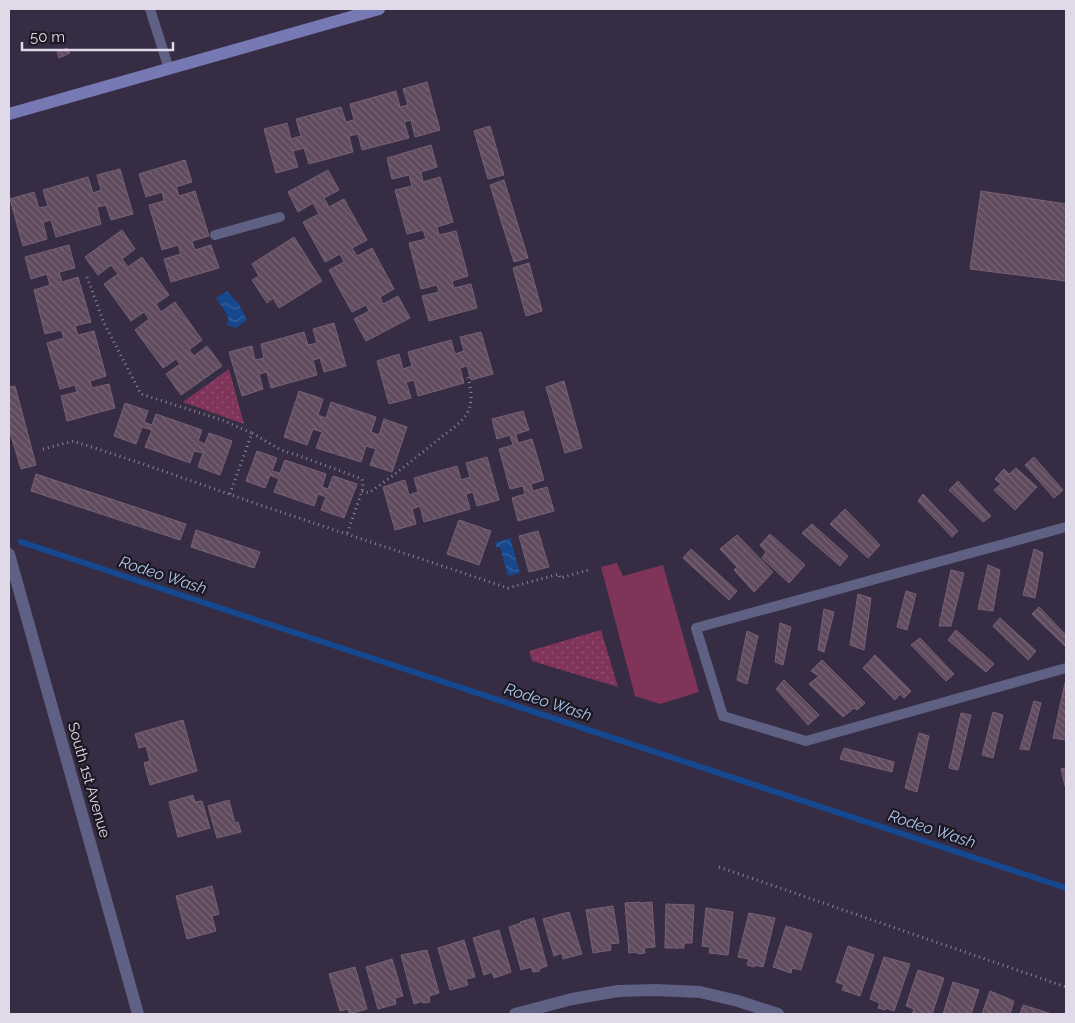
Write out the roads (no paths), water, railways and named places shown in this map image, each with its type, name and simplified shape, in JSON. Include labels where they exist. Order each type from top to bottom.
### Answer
[{"type":"main road","points":[[9,114],[379,9]]},
{"type":"street","name":"South 1st Avenue","points":[[9,554],[138,1014]]},
{"type":"street","points":[[515,1014],[572,999],[618,991],[656,990],[700,992],[738,1001],[778,1014]]},
{"type":"lane","points":[[150,9],[168,69]]},
{"type":"lane","points":[[215,235],[280,217]]},
{"type":"lane","points":[[1066,527],[696,628],[722,716],[806,741],[1066,668]]},
{"type":"water","points":[[227,291],[239,304],[247,320],[236,328],[227,325],[228,316],[216,298]]},
{"type":"water","points":[[510,538],[520,573],[508,576],[500,547],[496,547],[495,543]]},
{"type":"waterway","name":"Rodeo Wash","points":[[21,542],[1066,888]]}]
